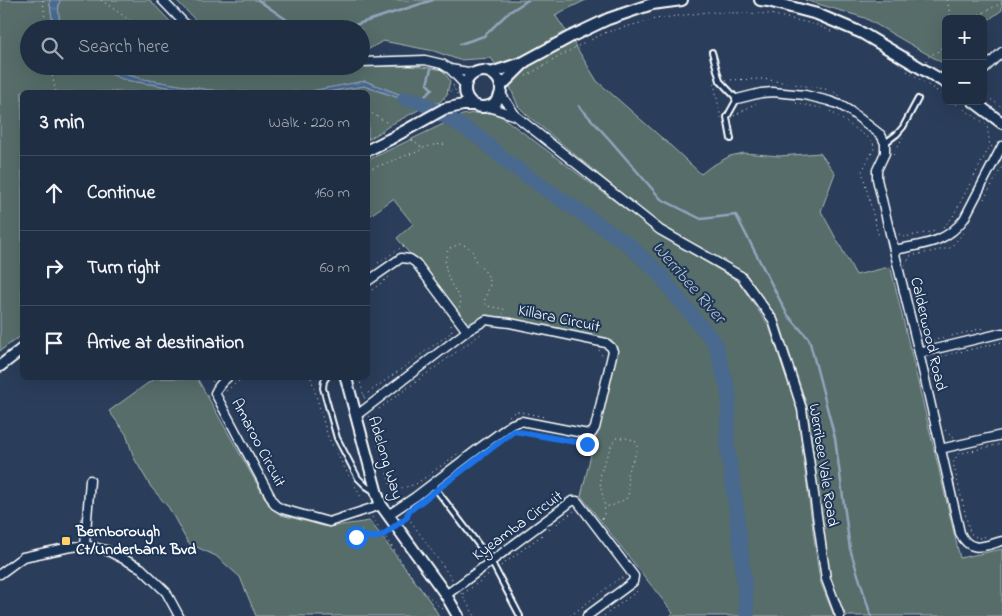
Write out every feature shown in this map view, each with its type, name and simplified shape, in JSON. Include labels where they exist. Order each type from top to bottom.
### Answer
[{"type":"street","points":[[162,0],[181,20]]},
{"type":"street","points":[[492,73],[524,62],[608,19],[652,4],[682,0]]},
{"type":"street","points":[[760,0],[817,14],[862,33],[942,80]]},
{"type":"street","points":[[987,66],[1002,52]]},
{"type":"street","points":[[370,62],[425,60],[442,64],[450,69],[474,73]]},
{"type":"street","points":[[370,148],[388,134],[444,109],[463,105],[489,107],[498,99],[501,90],[524,62]]},
{"type":"street","points":[[450,69],[462,91],[473,105]]},
{"type":"street","points":[[444,109],[462,91],[470,76],[483,70],[492,73],[499,81],[501,90]]},
{"type":"street","name":"Werribee Vale Road","points":[[501,90],[516,116]]},
{"type":"street","points":[[737,99],[773,92],[805,95],[829,100],[850,112],[881,135],[886,143]]},
{"type":"street","points":[[978,105],[1002,123]]},
{"type":"street","name":"Werribee Vale Road","points":[[489,107],[516,116],[660,230],[741,276],[773,320],[802,408],[826,579],[840,616]]},
{"type":"street","name":"Calderwood Road","points":[[886,143],[885,153],[877,170],[877,179],[960,533],[967,544],[972,547],[1002,542]]},
{"type":"street","points":[[894,250],[936,241],[957,228],[964,219],[1001,149]]},
{"type":"street","points":[[370,280],[401,258],[410,259],[416,263],[467,331]]},
{"type":"street","name":"Killara Circuit","points":[[357,415],[467,331],[486,320],[510,323],[606,344],[611,346],[613,351],[595,428],[592,433],[588,434],[521,421],[512,424],[388,515]]},
{"type":"street","points":[[919,353],[1002,333]]},
{"type":"street","points":[[0,366],[20,351]]},
{"type":"street","name":"Amaroo Circuit","points":[[224,380],[215,393],[275,505],[282,509],[329,522],[382,505]]},
{"type":"street","name":"Adelong Way","points":[[347,380],[377,494],[382,505],[446,595],[458,616]]},
{"type":"street","points":[[940,449],[1002,435]]},
{"type":"street","points":[[84,545],[90,480]]},
{"type":"street","name":"Kyeamba Circuit","points":[[446,595],[572,501],[577,501],[634,576],[633,582],[588,616]]},
{"type":"street","points":[[0,574],[23,557],[84,545],[106,550],[141,568],[166,592],[179,616]]},
{"type":"lane","points":[[712,52],[720,81],[737,99],[727,117],[730,139]]},
{"type":"lane","points":[[886,143],[903,127],[918,99]]},
{"type":"lane","points":[[325,380],[323,388],[337,438],[358,478],[377,494]]},
{"type":"lane","points":[[432,484],[491,561],[520,616]]},
{"type":"path","points":[[44,0],[45,20]]},
{"type":"path","points":[[101,0],[129,20]]},
{"type":"path","points":[[947,0],[950,15]]},
{"type":"path","points":[[978,15],[1002,3]]},
{"type":"path","points":[[523,77],[607,32],[655,19],[708,12],[770,14],[817,25],[833,32]]},
{"type":"path","points":[[926,60],[928,56],[940,50],[942,45]]},
{"type":"path","points":[[908,72],[942,94]]},
{"type":"path","points":[[52,75],[56,90]]},
{"type":"path","points":[[714,83],[721,118]]},
{"type":"path","points":[[452,84],[462,91]]},
{"type":"path","points":[[987,97],[1002,106]]},
{"type":"path","points":[[958,105],[987,125],[990,146],[1001,149]]},
{"type":"path","points":[[370,112],[389,124]]},
{"type":"path","points":[[370,138],[388,134]]},
{"type":"path","points":[[890,160],[903,138]]},
{"type":"path","points":[[412,140],[423,148]]},
{"type":"path","points":[[370,169],[432,145],[446,144]]},
{"type":"path","points":[[984,199],[1002,167]]},
{"type":"path","points":[[905,265],[910,256],[950,248],[967,230],[971,222]]},
{"type":"path","points":[[453,312],[461,306],[460,299],[450,282],[446,270],[445,256],[450,248],[460,244],[465,245],[473,252],[476,263],[484,270],[490,281],[484,302],[487,306],[504,309],[501,322]]},
{"type":"path","points":[[370,291],[391,276]]},
{"type":"path","points":[[364,396],[452,332],[452,326]]},
{"type":"path","points":[[377,411],[486,329]]},
{"type":"path","points":[[923,335],[931,341],[983,329]]},
{"type":"path","points":[[935,385],[931,366],[935,358],[1002,342]]},
{"type":"path","points":[[599,350],[603,356]]},
{"type":"path","points":[[223,394],[240,380]]},
{"type":"path","points":[[508,416],[516,411],[545,417]]},
{"type":"path","points":[[514,431],[587,444]]},
{"type":"path","points":[[945,431],[954,437],[958,436]]},
{"type":"path","points":[[596,525],[603,518],[605,510],[600,482],[603,464],[616,438],[634,440],[637,443],[637,451],[627,473],[629,492],[626,498],[614,506],[605,506]]},
{"type":"path","points":[[994,535],[977,538],[970,533],[953,463],[958,454],[1002,444]]},
{"type":"path","points":[[392,492],[416,484],[462,450]]},
{"type":"path","points":[[462,595],[574,510],[569,504]]},
{"type":"path","points":[[366,536],[372,538],[383,535],[407,517],[409,511]]},
{"type":"path","points":[[604,616],[644,586]]},
{"type":"green space","points":[[0,0],[50,0],[52,20],[20,20],[20,75],[113,75],[125,80],[187,90],[20,90],[20,336],[0,351]]},
{"type":"green space","points":[[60,0],[150,0],[169,20],[60,20]]},
{"type":"green space","points":[[176,0],[586,0],[555,15],[597,81],[701,174],[730,156],[744,153],[779,156],[820,153],[835,173],[821,211],[856,275],[889,267],[891,269],[960,558],[1002,549],[1002,616],[844,616],[829,576],[807,406],[779,321],[746,274],[661,226],[527,115],[518,106],[508,82],[491,58],[459,60],[434,51],[383,41],[370,49],[370,20],[195,20]]},
{"type":"green space","points":[[805,0],[1002,0],[1002,10],[987,21],[987,15],[942,15],[942,63],[865,18]]},
{"type":"green space","points":[[370,66],[409,66],[443,70],[450,81],[447,94],[438,104],[409,98],[365,81],[317,90],[209,90],[127,75],[370,75]]},
{"type":"green space","points":[[364,86],[408,101],[428,105],[392,124],[370,139],[370,90],[339,90]]},
{"type":"green space","points":[[497,113],[657,233],[738,281],[769,326],[797,410],[820,581],[834,616],[670,616],[673,613],[581,496],[616,351],[610,342],[510,318],[484,316],[468,327],[397,238],[413,224],[393,199],[370,216],[370,159],[462,115]]},
{"type":"green space","points":[[152,380],[198,380],[270,507],[281,515],[328,527],[370,521],[439,616],[256,616],[240,577],[216,556],[188,543],[169,508],[151,487],[134,458],[126,434],[109,411]]},
{"type":"water","points":[[50,0],[60,0],[60,20],[52,20]]},
{"type":"water","points":[[113,75],[127,75],[209,90],[187,90],[125,80]]},
{"type":"water","points":[[365,81],[409,98],[444,104],[442,108],[408,101],[364,86],[339,90],[317,90]]},
{"type":"waterway","points":[[258,0],[287,20]]},
{"type":"waterway","points":[[370,20],[433,0]]},
{"type":"waterway","points":[[460,44],[484,36],[508,13],[528,0]]},
{"type":"waterway","points":[[420,101],[432,89],[427,84],[431,69]]},
{"type":"waterway","name":"Werribee River","points":[[405,99],[420,102],[480,138],[506,161],[628,244],[659,273],[715,343],[729,393],[727,445],[735,497],[747,616]]},
{"type":"waterway","points":[[579,106],[661,199],[701,219],[736,215],[787,314],[809,339],[835,438],[850,549],[871,616]]},
{"type":"place","name":"Bernborough Ct/Underbank Bvd","points":[[66,541]]},
{"type":"route","points":[[356,537],[362,539],[366,536],[372,538],[383,535],[407,517],[409,511],[514,431],[587,444]]}]
